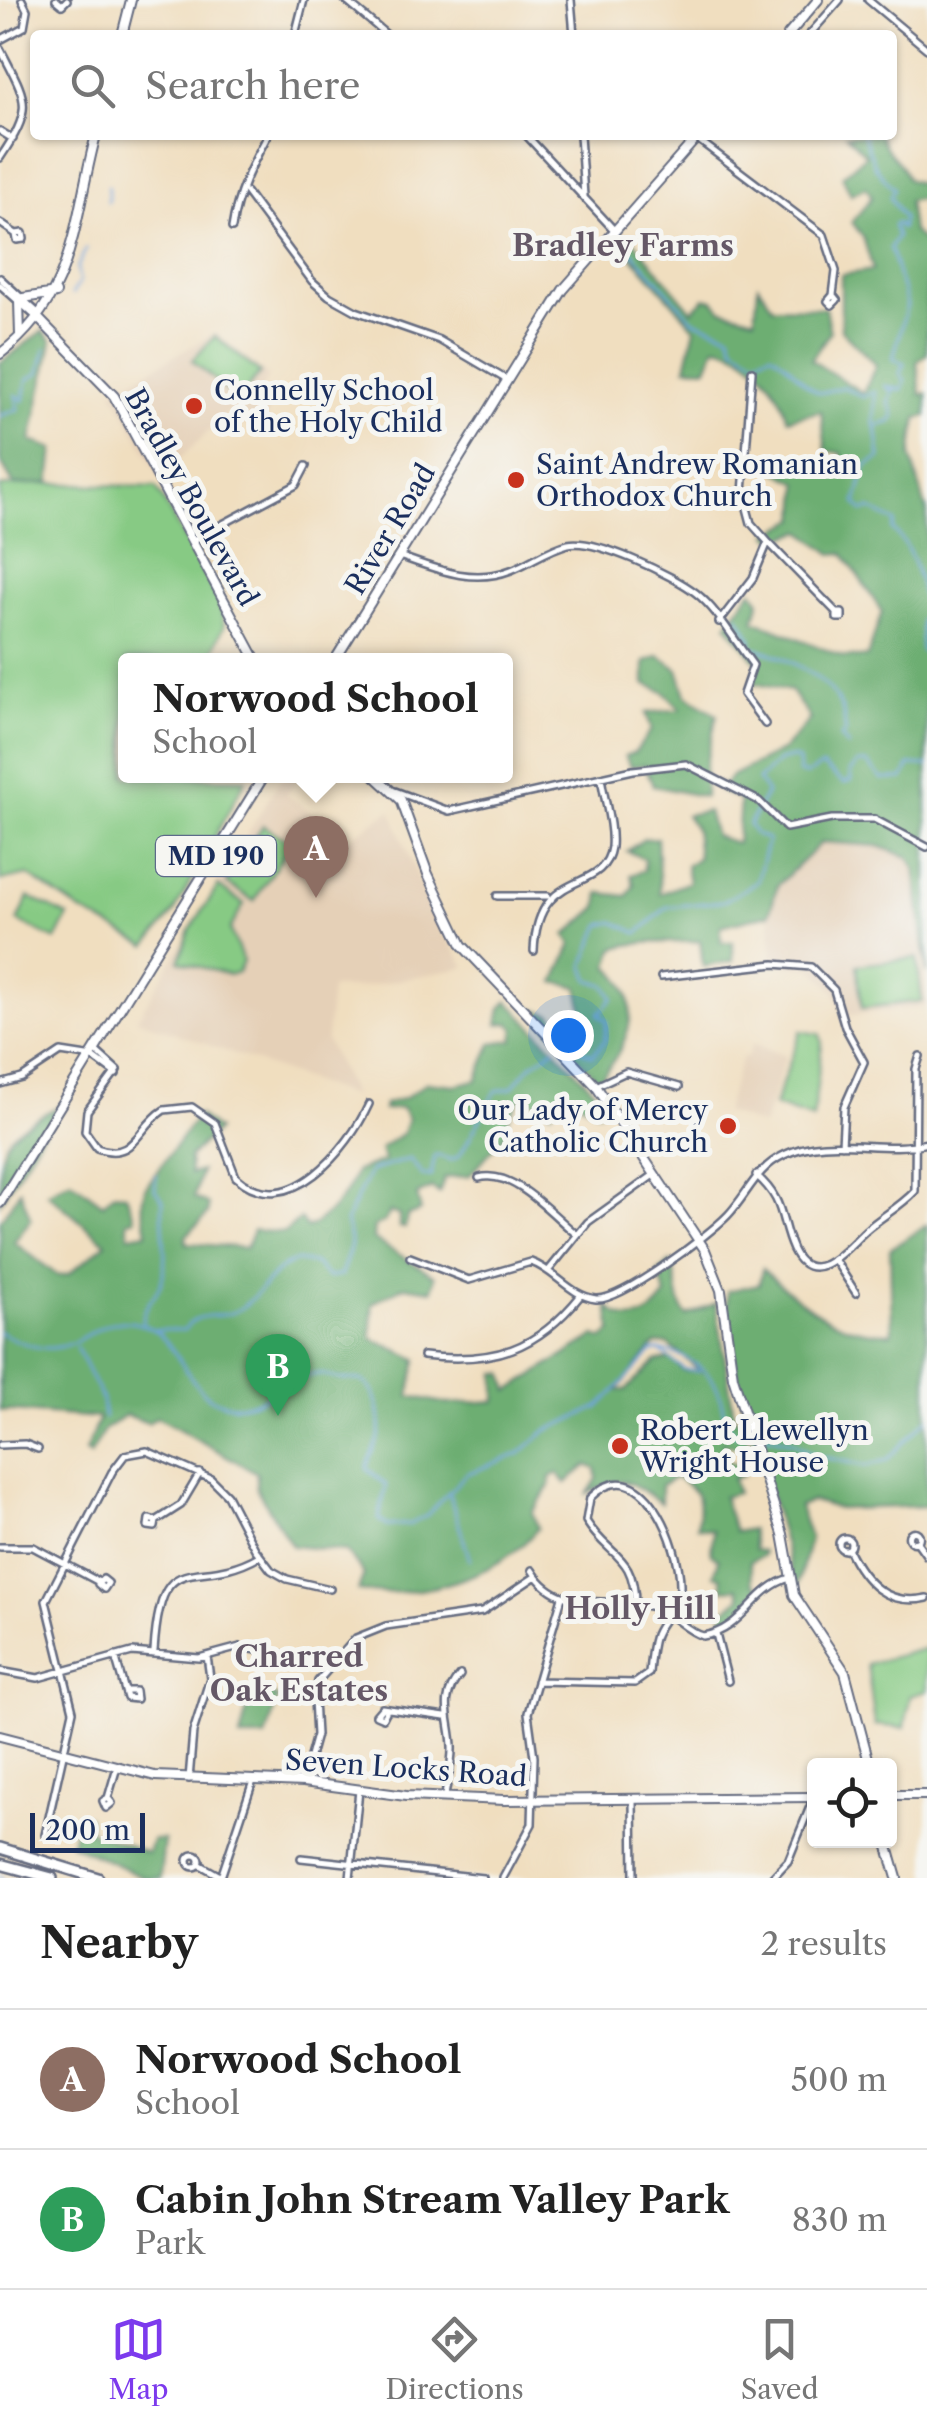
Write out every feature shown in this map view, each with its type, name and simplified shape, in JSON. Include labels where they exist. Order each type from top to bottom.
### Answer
[{"type":"highway","points":[[0,1848],[98,1878]]},
{"type":"highway","points":[[0,1864],[52,1878]]},
{"type":"main road","points":[[123,30],[131,0]]},
{"type":"main road","points":[[792,30],[818,0]]},
{"type":"main road","points":[[0,354],[39,318],[56,293],[67,265],[95,140]]},
{"type":"main road","name":"River Road","points":[[340,653],[563,290],[695,140]]},
{"type":"main road","points":[[18,340],[21,300],[56,293]]},
{"type":"main road","name":"Bradley Boulevard","points":[[39,318],[114,396],[252,653]]},
{"type":"main road","name":"MD 190","points":[[0,1202],[260,783]]},
{"type":"main road","points":[[385,783],[395,791],[462,944],[596,1086],[698,1239],[721,1290],[743,1415],[783,1534],[790,1578],[804,1612],[851,1685],[868,1758]]},
{"type":"main road","name":"Seven Locks Road","points":[[0,1736],[117,1767],[189,1778],[303,1782],[444,1799],[807,1797]]},
{"type":"main road","points":[[897,1795],[927,1795]]},
{"type":"main road","points":[[888,1848],[897,1878]]},
{"type":"street","points":[[0,158],[25,118],[26,99],[0,44],[24,27],[28,18],[23,0]]},
{"type":"street","points":[[56,0],[62,5],[67,0]]},
{"type":"street","points":[[295,30],[304,0]]},
{"type":"street","points":[[344,0],[382,30]]},
{"type":"street","points":[[572,0],[574,30]]},
{"type":"street","points":[[814,30],[840,0]]},
{"type":"street","points":[[868,0],[927,49]]},
{"type":"street","points":[[0,130],[13,139]]},
{"type":"street","points":[[265,140],[245,177],[246,192],[312,281],[356,311],[439,340],[507,380]]},
{"type":"street","points":[[531,140],[614,230]]},
{"type":"street","points":[[580,140],[584,196]]},
{"type":"street","points":[[702,140],[824,234],[836,271],[833,296]]},
{"type":"street","points":[[232,228],[235,208],[246,192]]},
{"type":"street","points":[[0,223],[16,234]]},
{"type":"street","points":[[0,281],[39,318]]},
{"type":"street","points":[[752,371],[742,493],[750,523],[836,613]]},
{"type":"street","points":[[191,541],[296,486],[306,466]]},
{"type":"street","points":[[718,622],[753,578],[768,542]]},
{"type":"street","points":[[399,556],[445,573],[480,576],[512,570],[564,545],[591,544],[696,592],[753,665],[743,694],[765,724]]},
{"type":"street","points":[[395,791],[446,812],[686,764],[760,803],[786,828],[832,819],[874,820],[927,847]]},
{"type":"street","points":[[496,896],[550,896],[595,873],[607,860],[611,838],[601,778]]},
{"type":"street","points":[[534,952],[537,920],[550,896]]},
{"type":"street","points":[[661,977],[787,963],[811,967],[826,979],[864,1062],[844,1107],[842,1146]]},
{"type":"street","points":[[0,1084],[22,1078],[61,1052],[95,1054],[116,1074],[91,1104],[84,1122],[97,1148],[122,1152],[132,1147],[155,1116],[174,1106],[192,1107],[215,1123],[236,1177],[252,1188],[271,1193],[302,1182],[332,1160],[354,1134],[369,1104]]},
{"type":"street","points":[[756,1175],[783,1209],[794,1250],[801,1258],[818,1265],[836,1262],[867,1229],[914,1191],[916,1069],[920,1056]]},
{"type":"street","points":[[596,1086],[626,1072],[679,1087]]},
{"type":"street","points":[[410,1257],[469,1280],[525,1262],[549,1270],[581,1295],[598,1300],[616,1298],[728,1216],[756,1175],[793,1151],[927,1143]]},
{"type":"street","points":[[549,1270],[576,1234],[655,1174]]},
{"type":"street","points":[[479,1178],[512,1183],[576,1234]]},
{"type":"street","points":[[836,1262],[856,1293]]},
{"type":"street","points":[[423,1356],[474,1358],[524,1346],[552,1328],[581,1295]]},
{"type":"street","points":[[0,1445],[25,1444],[38,1449]]},
{"type":"street","points":[[45,1834],[73,1709],[46,1606],[64,1564],[125,1455],[146,1452],[200,1473],[227,1494],[259,1556],[287,1579],[330,1588]]},
{"type":"street","points":[[156,1520],[181,1505],[200,1473]]},
{"type":"street","points":[[537,1681],[642,1682],[648,1673],[656,1634],[680,1588],[662,1515],[635,1489],[616,1484],[590,1498],[586,1521],[632,1572],[634,1605]]},
{"type":"street","points":[[917,1542],[927,1556]]},
{"type":"street","points":[[0,1546],[23,1544],[99,1582]]},
{"type":"street","points":[[848,1550],[876,1589],[905,1600],[927,1598]]},
{"type":"street","points":[[154,1651],[159,1606],[174,1582],[193,1571],[235,1568],[259,1556]]},
{"type":"street","points":[[303,1782],[316,1735],[315,1692],[325,1669],[369,1630],[482,1612],[534,1573],[562,1596],[585,1603],[634,1605],[668,1614],[700,1636],[716,1634],[744,1616],[767,1586],[790,1578]]},
{"type":"street","points":[[503,1878],[528,1837],[535,1800],[527,1723],[562,1596]]},
{"type":"street","points":[[716,1634],[728,1682]]},
{"type":"street","points":[[0,1672],[26,1678],[115,1656],[154,1651],[187,1659],[240,1647],[302,1658],[325,1669]]},
{"type":"street","points":[[115,1656],[128,1691]]},
{"type":"street","points":[[189,1778],[194,1732],[211,1674],[207,1656]]},
{"type":"street","points":[[444,1799],[452,1751],[444,1717],[451,1687],[460,1675]]},
{"type":"street","points":[[386,1712],[444,1717]]},
{"type":"street","points":[[108,1798],[117,1767]]},
{"type":"street","points":[[198,1864],[222,1878],[250,1800],[253,1780]]},
{"type":"street","points":[[350,1878],[359,1790]]},
{"type":"street","points":[[633,1800],[634,1878]]},
{"type":"street","points":[[772,1878],[788,1861],[807,1814]]},
{"type":"street","points":[[301,1858],[483,1878]]},
{"type":"street","points":[[422,1878],[423,1870]]},
{"type":"shaded area","name":"Connelly School of the Holy Child","points":[[215,333],[268,376],[261,390],[269,414],[244,426],[231,410],[160,478],[113,391]]},
{"type":"shaded area","points":[[278,783],[294,783],[287,795],[348,839],[391,810],[435,921],[466,967],[358,988],[331,988],[326,1040],[354,1097],[137,1019]]},
{"type":"shaded area","points":[[822,842],[878,846],[909,856],[915,868],[927,1007],[842,1016],[835,992],[812,968],[774,964],[769,914],[778,885]]},
{"type":"shaded area","points":[[752,1044],[786,1056],[763,1126],[724,1112],[742,1057],[747,1058]]},
{"type":"green space","points":[[851,140],[882,140],[907,179],[927,186],[927,198],[908,201],[912,231],[927,245],[927,354],[917,362],[921,395],[927,393],[927,416],[917,418],[911,456],[927,512],[927,974],[915,868],[909,857],[878,846],[822,842],[778,885],[769,914],[721,926],[721,942],[733,942],[733,961],[703,967],[700,941],[645,943],[614,949],[609,966],[628,994],[630,1023],[619,1052],[599,1080],[529,1008],[552,1014],[566,1034],[584,1016],[578,987],[555,982],[572,944],[566,935],[598,907],[600,893],[627,896],[634,885],[631,875],[644,870],[644,859],[627,851],[644,839],[657,838],[660,894],[689,882],[686,866],[698,857],[695,829],[686,815],[708,811],[715,836],[737,843],[740,800],[719,790],[733,775],[783,750],[810,719],[791,691],[753,683],[759,665],[727,625],[752,590],[760,601],[754,620],[843,657],[867,657],[882,612],[843,553],[832,554],[802,531],[775,540],[769,534],[797,519],[799,483],[756,462],[840,468],[842,453],[826,451],[821,411],[788,419],[778,394],[762,372],[729,349],[716,346],[707,368],[686,367],[695,328],[619,241],[629,235],[692,311],[705,298],[714,300],[721,309],[755,318],[758,285],[773,307],[825,308],[830,332],[811,360],[863,393],[876,365],[841,330],[841,275],[873,270],[863,237],[852,222],[872,197],[866,187],[851,194],[842,176],[866,155]]},
{"type":"green space","points":[[43,331],[52,341],[31,441],[54,449],[50,483],[14,485],[0,461],[0,363]]},
{"type":"green space","points":[[215,336],[260,373],[238,400],[192,361]]},
{"type":"green space","points":[[40,483],[156,487],[220,603],[224,626],[212,653],[118,653],[118,783],[244,783],[174,912],[147,946],[81,911],[28,875],[0,881],[0,487]]},
{"type":"green space","points":[[659,656],[678,669],[686,695],[717,715],[705,767],[705,797],[653,786],[645,765],[630,767],[625,756],[635,752],[652,729],[646,713],[680,709],[664,692],[645,684],[645,662]]},
{"type":"green space","points":[[263,825],[291,843],[254,901],[226,883]]},
{"type":"green space","points":[[218,886],[244,904],[230,929],[243,961],[238,972],[229,975],[179,961],[190,930]]},
{"type":"green space","points":[[29,897],[68,916],[56,940],[18,921]]},
{"type":"green space","points":[[917,958],[922,1001],[862,1008],[857,965]]},
{"type":"green space","points":[[508,1001],[593,1089],[605,1109],[598,1112],[573,1098],[563,1099],[551,1112],[522,1096],[509,1117],[505,1135],[469,1176],[445,1178],[439,1193],[432,1188],[417,1195],[421,1211],[407,1216],[405,1228],[399,1227],[399,1215],[390,1212],[384,1222],[374,1227],[373,1239],[435,1276],[432,1290],[404,1286],[373,1303],[371,1338],[417,1359],[410,1396],[448,1404],[496,1401],[496,1373],[504,1373],[509,1391],[595,1336],[603,1339],[612,1331],[608,1306],[631,1318],[654,1309],[666,1295],[658,1273],[671,1262],[687,1316],[716,1303],[735,1420],[740,1419],[752,1452],[723,1443],[727,1461],[737,1464],[743,1476],[733,1478],[737,1493],[723,1497],[735,1532],[751,1529],[755,1550],[763,1551],[763,1556],[750,1561],[753,1582],[760,1588],[749,1605],[725,1625],[722,1612],[741,1597],[738,1588],[723,1589],[721,1577],[714,1575],[719,1559],[711,1554],[713,1530],[697,1527],[697,1498],[676,1477],[661,1486],[661,1503],[642,1489],[619,1482],[588,1493],[597,1479],[596,1469],[587,1465],[566,1483],[558,1473],[550,1477],[550,1486],[532,1512],[538,1528],[502,1560],[480,1572],[431,1588],[358,1591],[364,1574],[346,1551],[292,1546],[256,1488],[257,1473],[157,1417],[148,1423],[126,1415],[105,1429],[90,1455],[85,1452],[99,1418],[0,1410],[0,1221],[20,1190],[31,1219],[14,1242],[58,1276],[69,1274],[106,1243],[47,1193],[71,1180],[103,1204],[114,1193],[126,1194],[135,1218],[127,1221],[129,1236],[147,1233],[142,1203],[145,1188],[198,1115],[217,1130],[189,1157],[190,1174],[201,1171],[194,1198],[208,1204],[208,1214],[186,1236],[186,1243],[246,1248],[253,1230],[284,1233],[300,1219],[307,1228],[336,1204],[356,1171],[384,1161],[380,1149],[403,1133],[408,1119],[401,1108],[383,1110],[384,1104],[405,1098],[427,1082],[455,1085],[477,1080],[492,1043],[513,1040],[515,1029],[509,1023],[498,1024],[501,1008]],"holes":[[[656,1344],[668,1344],[700,1371],[684,1370],[670,1359],[656,1361],[626,1390],[617,1390]]]},
{"type":"green space","points":[[801,1031],[820,1034],[822,1043],[813,1119],[774,1106]]},
{"type":"green space","points":[[59,1106],[0,1203],[1,1163],[7,1141],[25,1125]]},
{"type":"green space","points":[[927,1225],[927,1506],[840,1509],[812,1501],[799,1506],[810,1538],[796,1594],[735,1369],[727,1291],[759,1284],[762,1269],[806,1305],[836,1323],[892,1333],[890,1249]]},
{"type":"green space","points":[[927,1648],[927,1691],[910,1696],[905,1728],[875,1725],[867,1664]]},
{"type":"green space","points":[[252,1688],[278,1697],[266,1738],[240,1738]]},
{"type":"green space","points":[[77,1815],[88,1817],[90,1831],[148,1853],[152,1840],[164,1840],[160,1878],[146,1878],[71,1844]]},
{"type":"waterway","points":[[865,140],[876,168],[894,189],[890,197],[903,218],[901,229],[897,223],[893,225],[897,236],[890,248],[907,305],[893,359],[904,363],[900,373],[905,381],[902,390],[885,386],[893,391],[889,402],[894,415],[891,422],[876,426],[880,458],[866,466],[856,503],[863,511],[870,509],[895,522],[893,530],[912,558],[926,614],[921,620],[921,649],[927,656]]},
{"type":"waterway","points":[[108,186],[108,202]]},
{"type":"waterway","points":[[624,242],[693,320],[730,334],[734,346],[756,359],[771,353],[819,393],[844,387],[863,397],[875,391],[874,425]]},
{"type":"waterway","points":[[72,294],[80,282],[77,268],[86,249]]},
{"type":"waterway","points":[[0,416],[18,409],[16,395],[24,401],[27,380],[39,373],[46,348]]},
{"type":"waterway","points":[[738,616],[751,638],[750,646],[806,670],[830,690],[844,716],[846,732],[841,737],[848,746]]},
{"type":"waterway","points":[[562,1043],[593,1055],[605,1040],[607,1021],[599,1014],[613,998],[605,985],[590,980],[584,965],[601,925],[614,922],[638,933],[667,907],[724,901],[757,882],[768,839],[756,835],[749,824],[767,793],[758,780],[779,761],[798,760],[799,773],[807,775],[822,766],[844,783],[851,781],[850,772],[858,763],[867,763],[882,779],[903,779],[910,765],[927,766]]},
{"type":"waterway","points":[[155,1330],[184,1330],[195,1319],[234,1312],[278,1271],[295,1261],[314,1263],[328,1277],[341,1275],[351,1245],[346,1221],[370,1171],[410,1159],[422,1175],[431,1176],[435,1155],[452,1160],[460,1155],[496,1091],[512,1088],[530,1066],[554,1049]]},
{"type":"waterway","points":[[142,1323],[164,1270],[163,1200],[155,1190],[156,1175]]},
{"type":"waterway","points":[[0,1332],[48,1348],[65,1345],[107,1325],[143,1325],[167,1342],[203,1392],[232,1405],[256,1402],[309,1376],[321,1374],[362,1381],[372,1391],[379,1413],[379,1437],[367,1468],[386,1485],[379,1519],[387,1526],[411,1524],[426,1516],[466,1474],[519,1454],[546,1431],[599,1407],[653,1351],[679,1355],[703,1370],[718,1391],[732,1430],[737,1435],[746,1434]]},
{"type":"waterway","points":[[76,1347],[102,1399],[104,1418]]},
{"type":"waterway","points":[[659,1350],[684,1369],[699,1371]]},
{"type":"waterway","points":[[754,1433],[794,1442],[814,1455],[866,1466],[887,1460],[927,1419]]},
{"type":"waterway","points":[[449,1493],[470,1560]]},
{"type":"place","name":"Connelly School of the Holy Child","points":[[194,406]]},
{"type":"place","name":"Saint Andrew Romanian Orthodox Church","points":[[516,480]]},
{"type":"place","name":"Norwood School","points":[[316,898]]},
{"type":"place","name":"Our Lady of Mercy Catholic Church","points":[[728,1126]]},
{"type":"place","name":"Cabin John Stream Valley Park","points":[[278,1416]]},
{"type":"place","name":"Robert Llewellyn Wright House","points":[[620,1446]]},
{"type":"district","name":"Bradley Farms","points":[[623,245]]},
{"type":"district","name":"Holly Hill","points":[[640,1608]]},
{"type":"district","name":"Charred Oak Estates","points":[[299,1673]]}]
